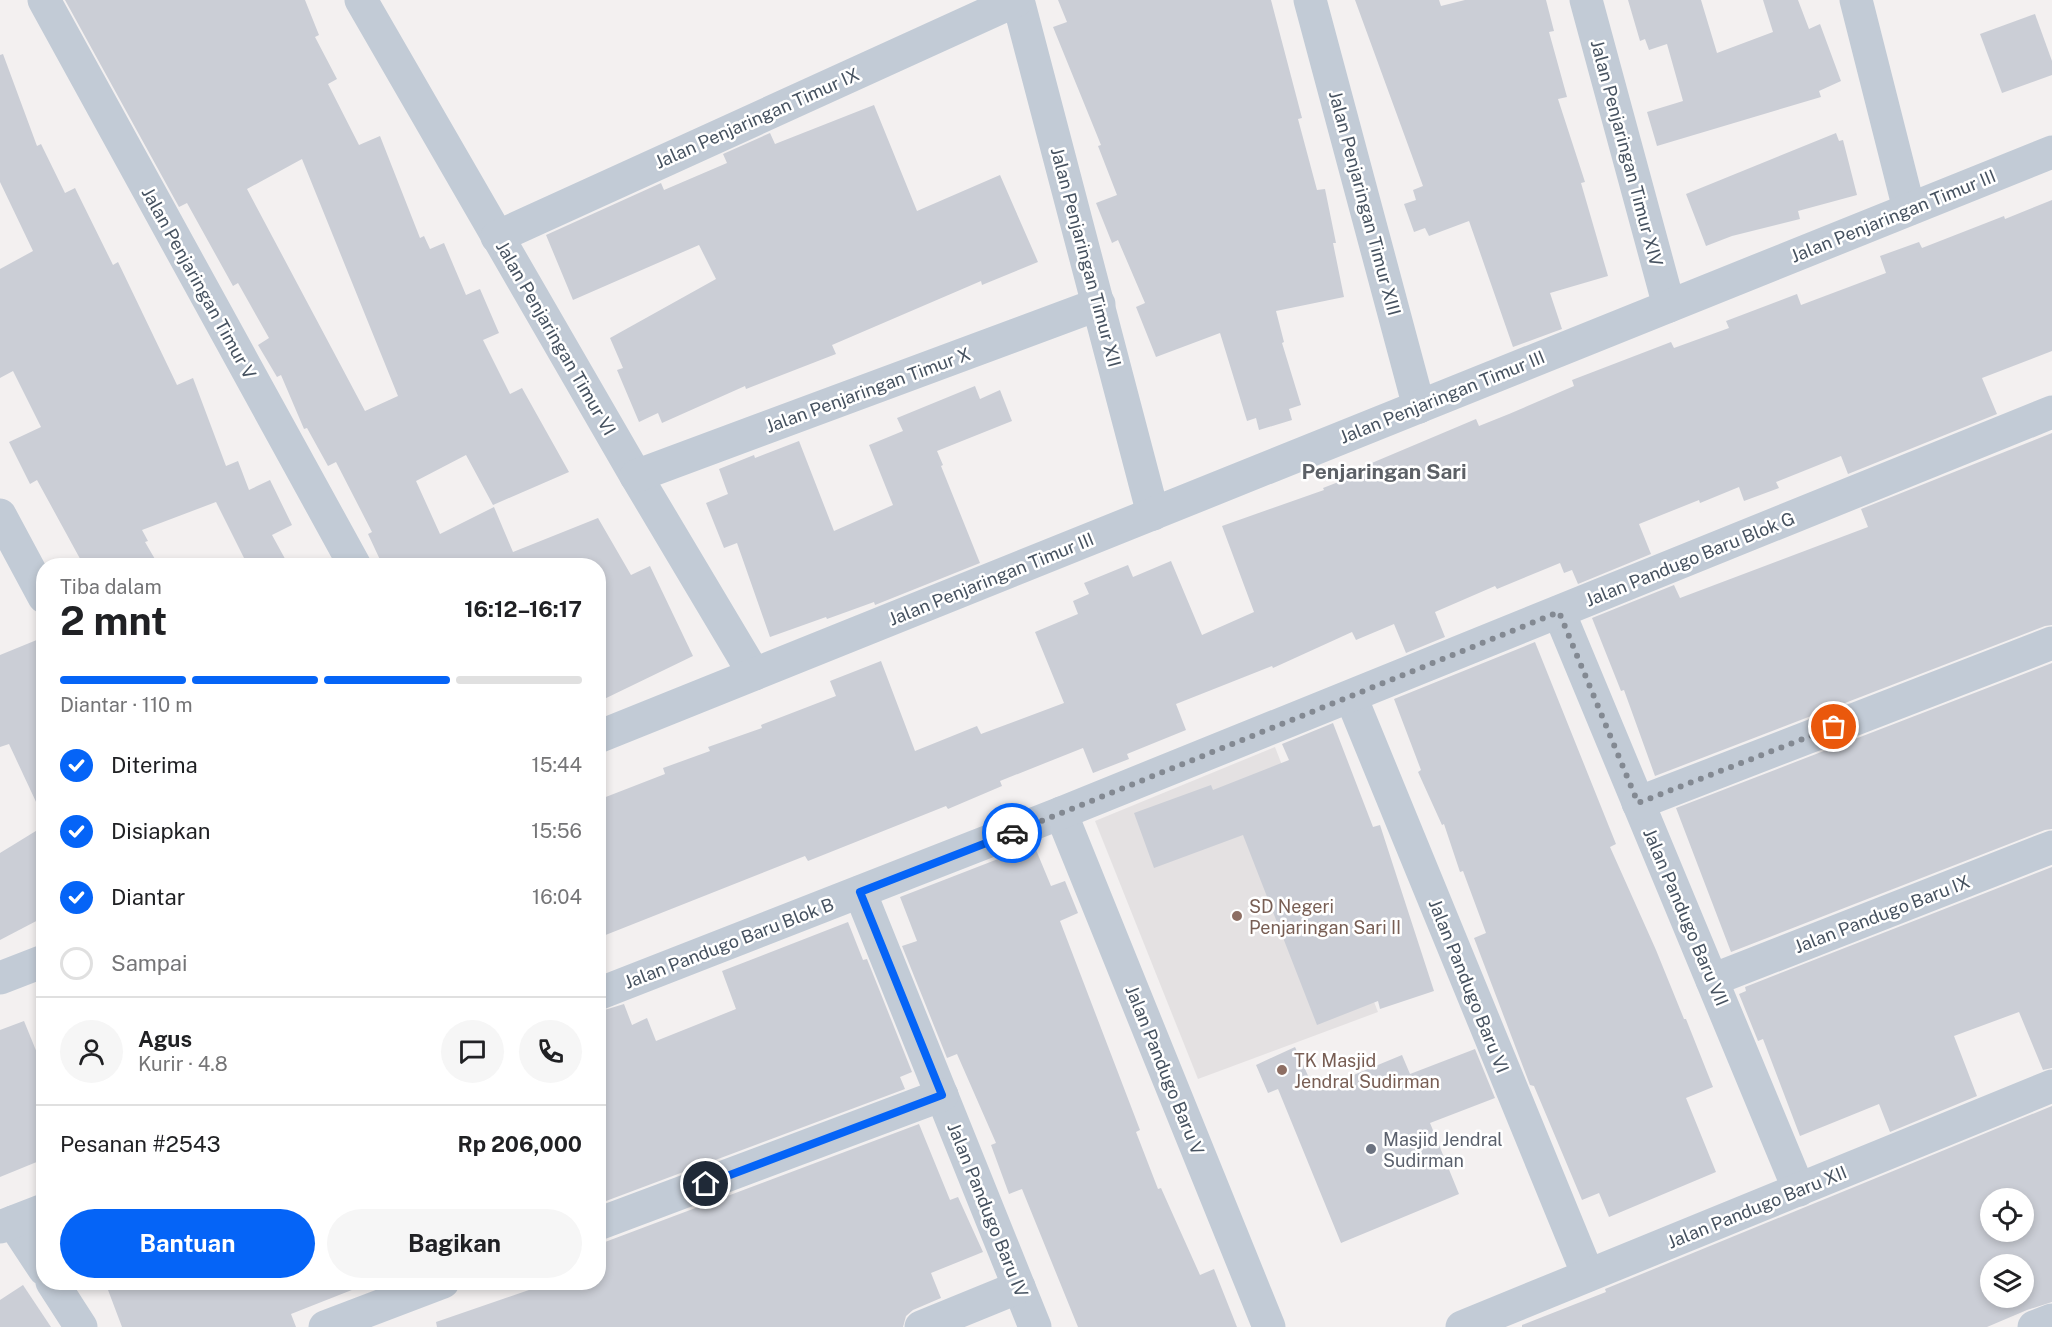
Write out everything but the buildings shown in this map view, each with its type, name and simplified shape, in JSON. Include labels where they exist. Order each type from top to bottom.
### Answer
[{"type":"street","name":"Jalan Penjaringan Timur V","points":[[44,0],[351,558]]},
{"type":"street","name":"Jalan Penjaringan Timur VI","points":[[361,0],[636,476],[754,674]]},
{"type":"street","name":"Jalan Penjaringan Timur IX","points":[[497,237],[1018,0]]},
{"type":"street","name":"Jalan Penjaringan Timur XII","points":[[1018,0],[1153,514]]},
{"type":"street","name":"Jalan Penjaringan Timur XIII","points":[[1310,0],[1419,406]]},
{"type":"street","name":"Jalan Penjaringan Timur XIV","points":[[1586,0],[1669,306]]},
{"type":"street","points":[[1856,0],[1909,209]]},
{"type":"street","name":"Jalan Penjaringan Timur III","points":[[606,734],[2052,152]]},
{"type":"street","name":"Jalan Penjaringan Timur X","points":[[636,476],[1099,303]]},
{"type":"street","name":"Jalan Pandugo Baru Blok G","points":[[1061,813],[2052,412]]},
{"type":"street","points":[[0,515],[36,582]]},
{"type":"street","name":"Jalan Pandugo Baru VII","points":[[1559,612],[1799,1190]]},
{"type":"street","points":[[1638,803],[2052,643]]},
{"type":"street","name":"Jalan Pandugo Baru VI","points":[[1351,697],[1588,1275]]},
{"type":"street","name":"Jalan Pandugo Baru Blok B","points":[[606,991],[1061,813]]},
{"type":"street","name":"Jalan Pandugo Baru V","points":[[1061,813],[1269,1327]]},
{"type":"street","name":"Jalan Pandugo Baru IX","points":[[1712,980],[2052,847]]},
{"type":"street","name":"Jalan Pandugo Baru IV","points":[[860,892],[1035,1327]]},
{"type":"street","points":[[0,978],[36,964]]},
{"type":"street","name":"Jalan Pandugo Baru XII","points":[[1462,1327],[2052,1086]]},
{"type":"street","points":[[606,1221],[942,1095]]},
{"type":"street","points":[[36,1213],[7,1224],[36,1259]]},
{"type":"street","points":[[921,1327],[1019,1287]]},
{"type":"street","points":[[57,1290],[81,1327]]},
{"type":"street","points":[[325,1327],[422,1290]]},
{"type":"street","points":[[2034,1327],[2052,1320]]},
{"type":"shaded area","name":"SD Negeri Penjaringan Sari II","points":[[1275,747],[1378,1012],[1198,1079],[1095,821]]},
{"type":"way so far","points":[[1012,833],[1559,612],[1638,803],[1834,727]]},
{"type":"place","name":"SD Negeri Penjaringan Sari II","points":[[1237,916]]},
{"type":"place","name":"TK Masjid Jendral Sudirman","points":[[1282,1070]]},
{"type":"place","name":"Masjid Jendral Sudirman","points":[[1371,1149]]},
{"type":"district","name":"Penjaringan Sari","points":[[1384,471]]},
{"type":"route","points":[[706,1184],[942,1095],[860,892],[1012,833]]}]
